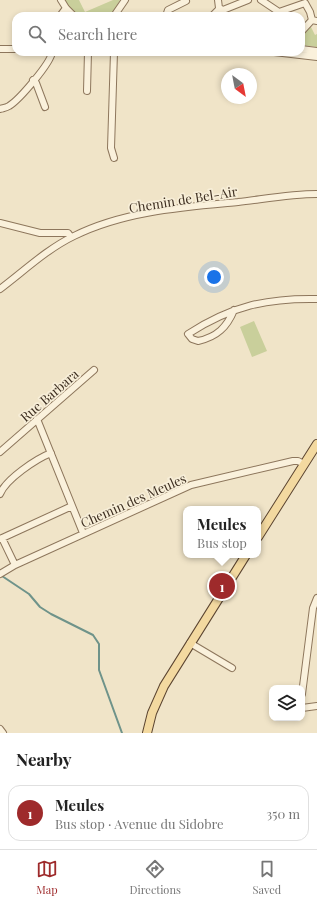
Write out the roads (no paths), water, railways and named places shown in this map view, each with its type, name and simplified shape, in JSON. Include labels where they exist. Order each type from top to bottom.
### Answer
[{"type":"main road","points":[[261,532],[317,444]]},
{"type":"main road","points":[[147,733],[152,712],[164,686],[244,558]]},
{"type":"street","points":[[61,0],[69,12]]},
{"type":"street","points":[[117,12],[125,0]]},
{"type":"street","points":[[167,12],[168,10],[187,0]]},
{"type":"street","points":[[218,0],[219,9]]},
{"type":"street","points":[[219,9],[225,10],[248,0]]},
{"type":"street","points":[[261,0],[279,12],[303,3],[307,4],[313,10],[314,20],[305,28]]},
{"type":"street","points":[[216,12],[219,9]]},
{"type":"street","points":[[0,49],[12,49]]},
{"type":"street","points":[[305,50],[317,51]]},
{"type":"street","points":[[305,55],[317,57]]},
{"type":"street","points":[[0,109],[10,106],[33,80],[51,56]]},
{"type":"street","points":[[87,91],[88,56]]},
{"type":"street","points":[[114,56],[111,148],[114,158]]},
{"type":"street","points":[[33,80],[36,82],[45,107]]},
{"type":"street","name":"Chemin de Bel-Air","points":[[0,289],[58,244],[99,226],[154,212],[211,204],[317,194]]},
{"type":"street","points":[[0,223],[40,232],[68,233],[71,237]]},
{"type":"street","points":[[234,310],[226,325],[216,334],[198,341],[192,339],[188,334],[216,317],[234,310],[273,301],[317,299]]},
{"type":"street","name":"Rue Barbara","points":[[0,452],[94,370]]},
{"type":"street","points":[[37,419],[83,533]]},
{"type":"street","points":[[0,494],[3,487],[38,458],[51,453]]},
{"type":"street","name":"Chemin des Meules","points":[[0,574],[15,565],[83,533],[191,485],[293,461],[304,464]]},
{"type":"street","points":[[15,565],[1,538],[72,506]]},
{"type":"street","points":[[303,685],[317,598]]},
{"type":"street","points":[[190,643],[232,668]]},
{"type":"street","points":[[305,708],[317,706]]},
{"type":"street","points":[[0,729],[3,733]]},
{"type":"waterway","points":[[2,576],[29,594],[40,607],[93,635],[99,644],[99,670],[122,733]]},
{"type":"place","name":"Meules","points":[[222,586]]}]
